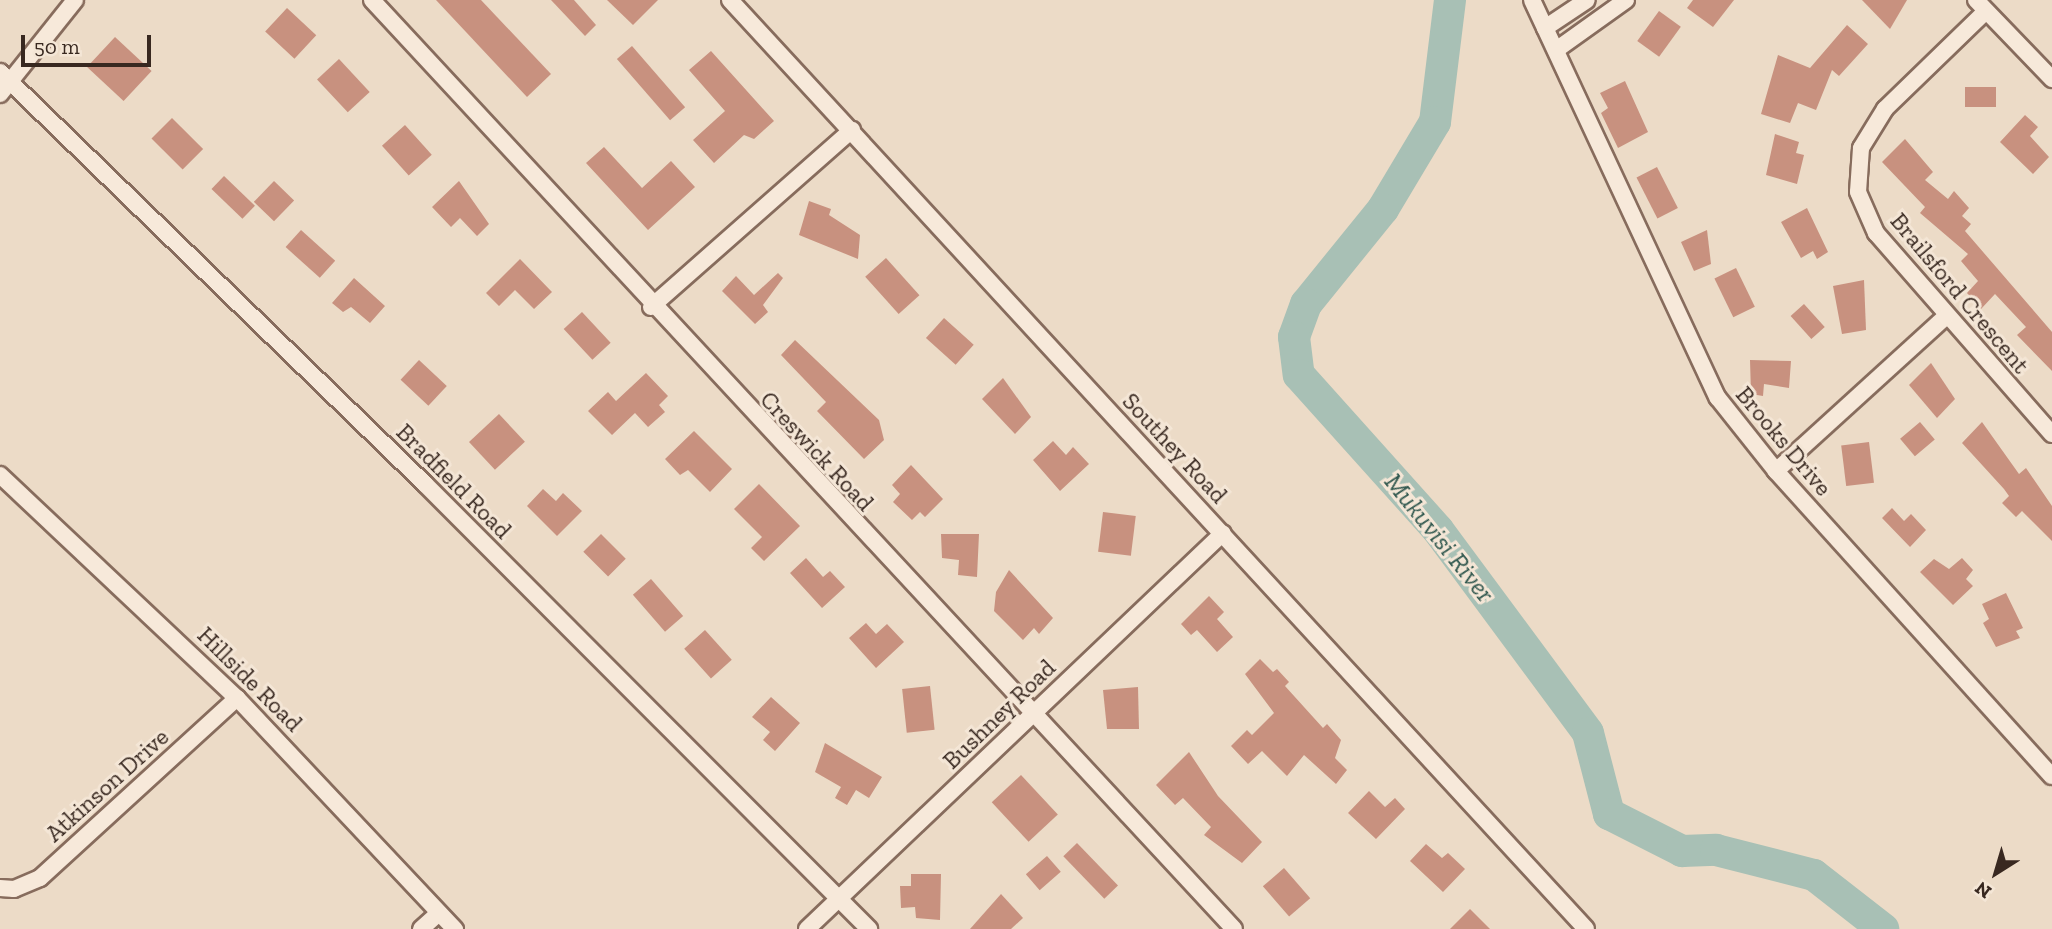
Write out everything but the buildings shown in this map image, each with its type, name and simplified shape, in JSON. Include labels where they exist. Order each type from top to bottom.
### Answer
[{"type":"street","points":[[4,83],[75,0]]},
{"type":"street","name":"Creswick Road","points":[[372,0],[651,307],[1234,929]]},
{"type":"street","name":"Southey Road","points":[[730,0],[1586,929]]},
{"type":"street","name":"Brooks Drive","points":[[1532,0],[1695,358],[1718,398],[1776,471],[2052,776]]},
{"type":"street","points":[[1545,28],[1587,0]]},
{"type":"street","points":[[1556,50],[1626,0]]},
{"type":"street","points":[[1981,5],[2052,79]]},
{"type":"street","name":"Brailsford Crescent","points":[[1981,5],[1885,108],[1861,148],[1856,169],[1862,208],[1876,233],[1945,317],[2052,434]]},
{"type":"street","name":"Bradfield Road","points":[[4,83],[841,898],[869,929]]},
{"type":"street","points":[[651,307],[852,130]]},
{"type":"street","points":[[1776,471],[1945,317]]},
{"type":"street","name":"Hillside Road","points":[[0,475],[237,698],[455,929]]},
{"type":"street","name":"Bushney Road","points":[[807,929],[1223,533]]},
{"type":"street","name":"Atkinson Drive","points":[[0,888],[14,889],[40,878],[237,698]]},
{"type":"street","points":[[421,929],[439,913]]},
{"type":"waterway","name":"Mukuvisi River","points":[[1450,0],[1435,122],[1383,209],[1306,304],[1294,337],[1299,375],[1438,530],[1588,733],[1609,814],[1682,851],[1716,850],[1814,875],[1883,929]]}]
